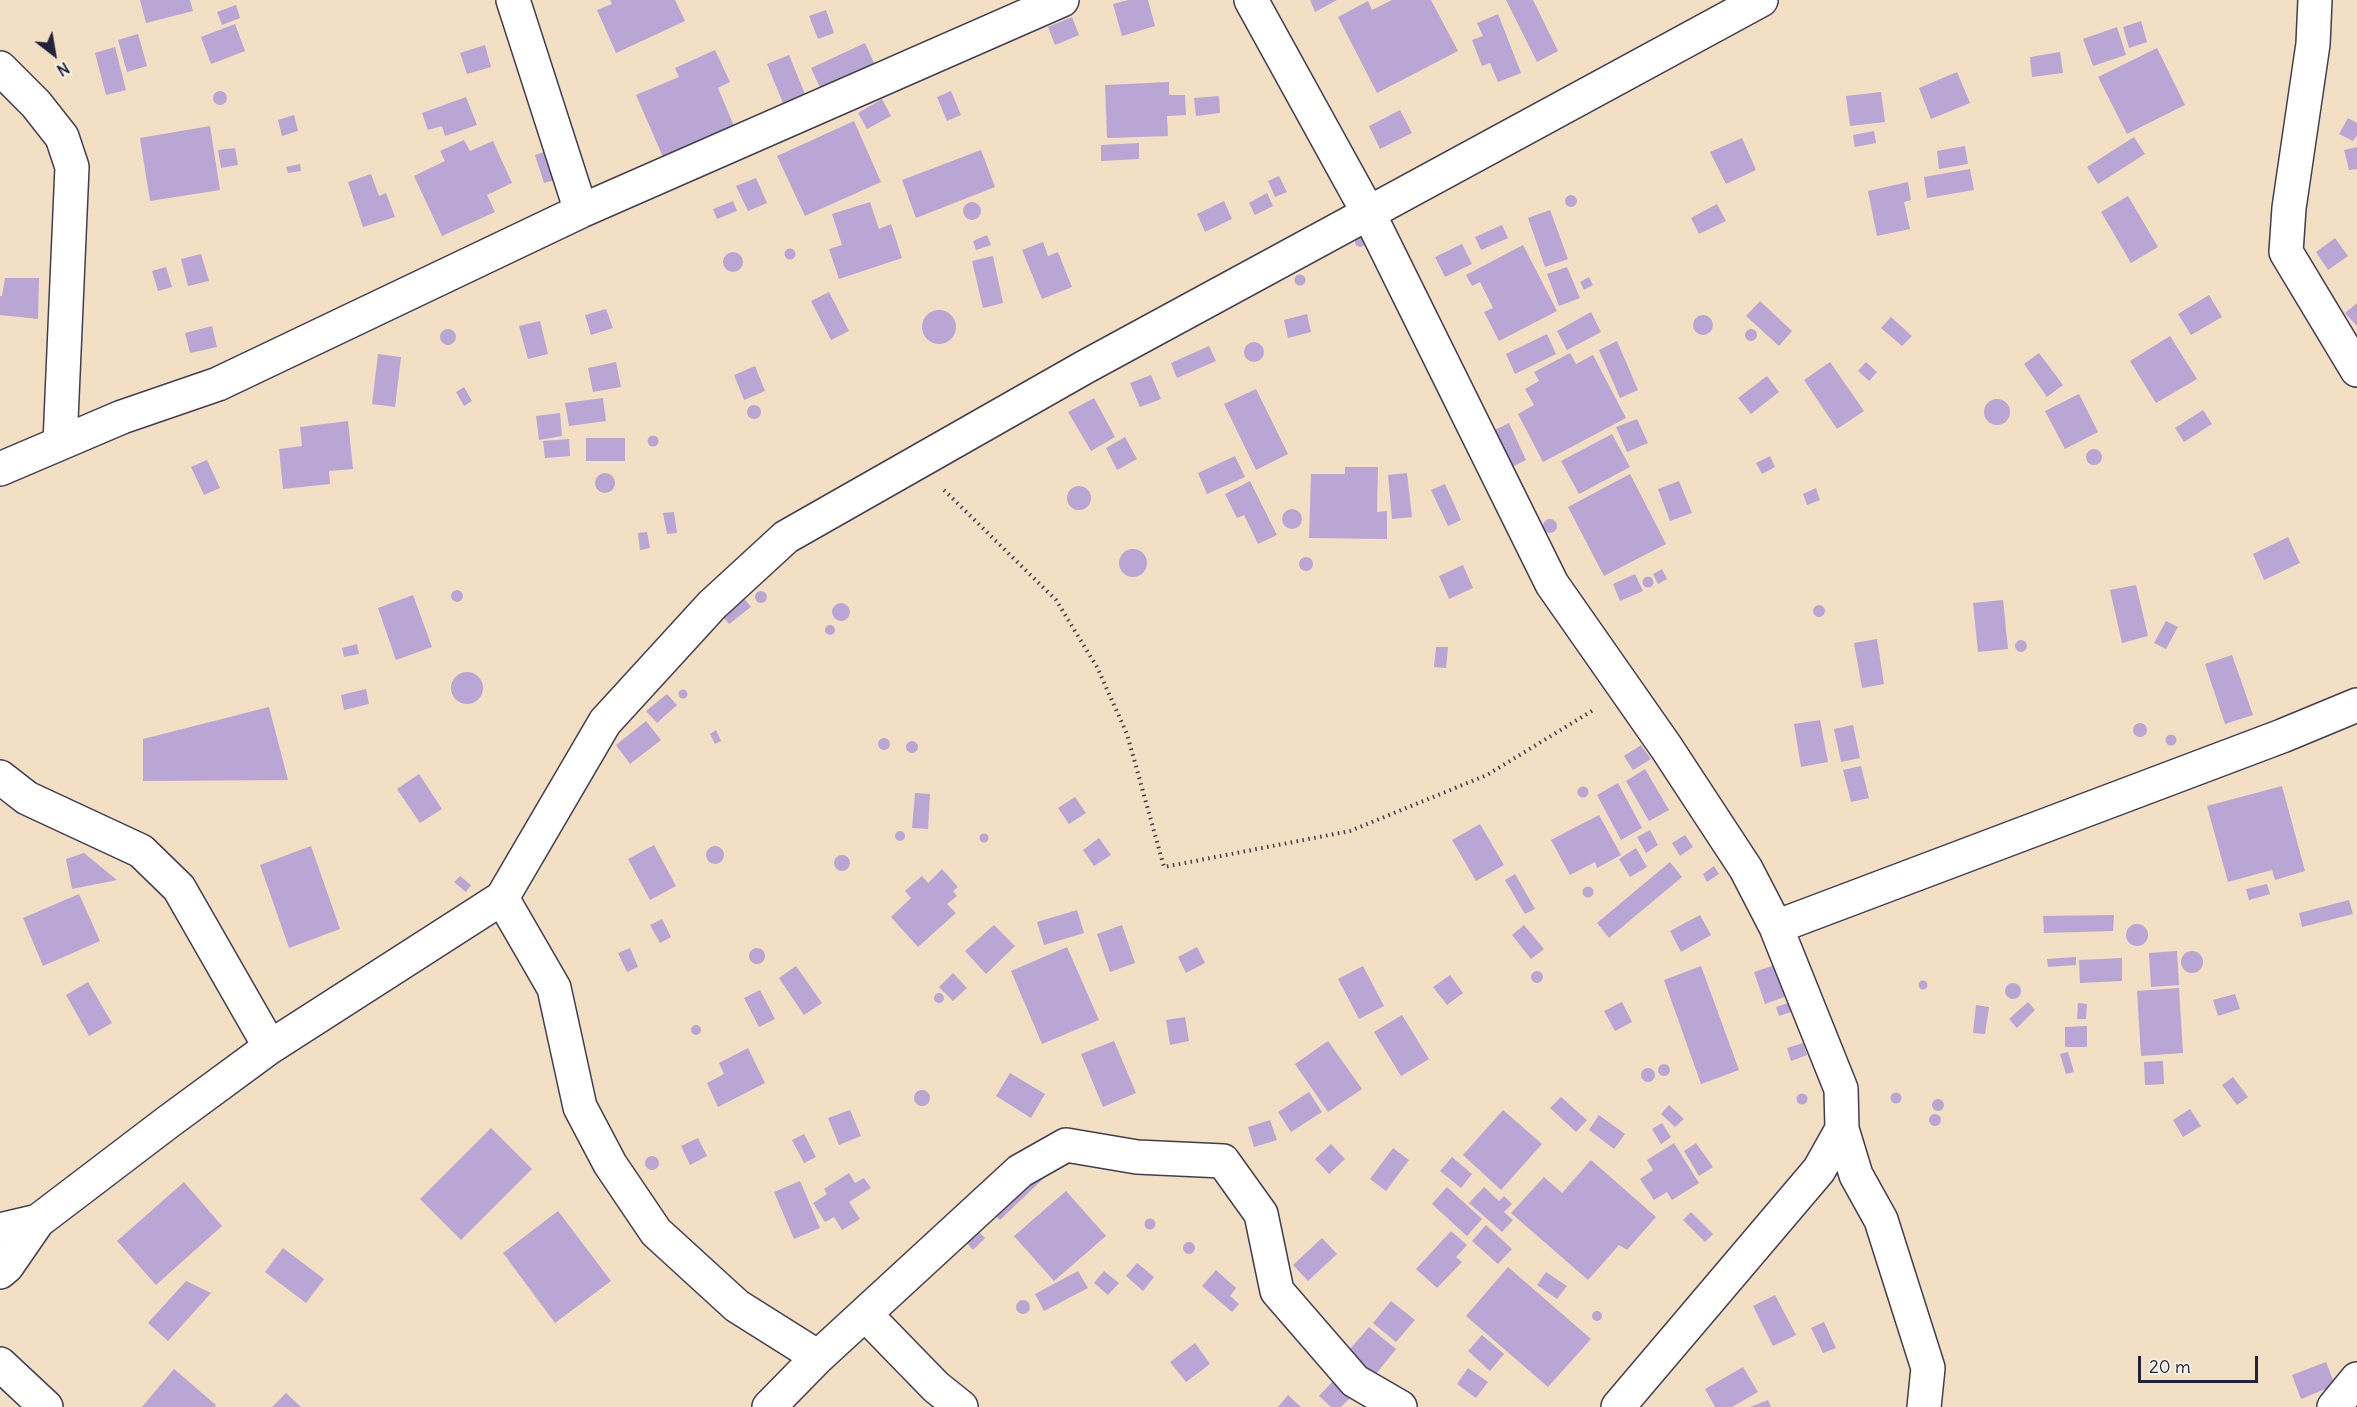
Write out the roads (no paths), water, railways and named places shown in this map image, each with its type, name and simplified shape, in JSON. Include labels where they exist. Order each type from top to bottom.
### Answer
[{"type":"street","points":[[513,0],[581,211]]},
{"type":"street","points":[[0,469],[122,417],[218,384],[581,211],[1062,0]]},
{"type":"street","points":[[1251,0],[1369,214],[1552,584],[1666,747],[1746,869],[1776,927],[1841,1089],[1842,1129],[1856,1175],[1881,1220],[1928,1368],[1924,1407]]},
{"type":"street","points":[[2315,0],[2313,44],[2289,208],[2286,252],[2357,370]]},
{"type":"street","points":[[0,1272],[7,1266],[38,1221],[270,1047],[502,898],[604,722],[647,679],[712,605],[786,537],[1085,367],[1754,2]]},
{"type":"street","points":[[0,68],[36,104],[62,138],[72,167],[60,443]]},
{"type":"street","points":[[1776,927],[2271,740],[2357,705]]},
{"type":"street","points":[[0,777],[27,798],[141,851],[179,888],[270,1047]]},
{"type":"street","points":[[502,898],[554,988],[580,1107],[610,1164],[656,1232],[737,1306],[818,1357]]},
{"type":"street","points":[[1618,1407],[1819,1170],[1842,1129]]},
{"type":"street","points":[[769,1407],[818,1357],[1020,1171],[1066,1145],[1137,1157],[1222,1161],[1261,1214],[1277,1291],[1355,1381],[1400,1407]]},
{"type":"street","points":[[0,1230],[38,1221]]},
{"type":"street","points":[[865,1314],[936,1387],[961,1407]]},
{"type":"street","points":[[0,1364],[45,1407]]},
{"type":"street","points":[[2334,1407],[2357,1379]]}]
